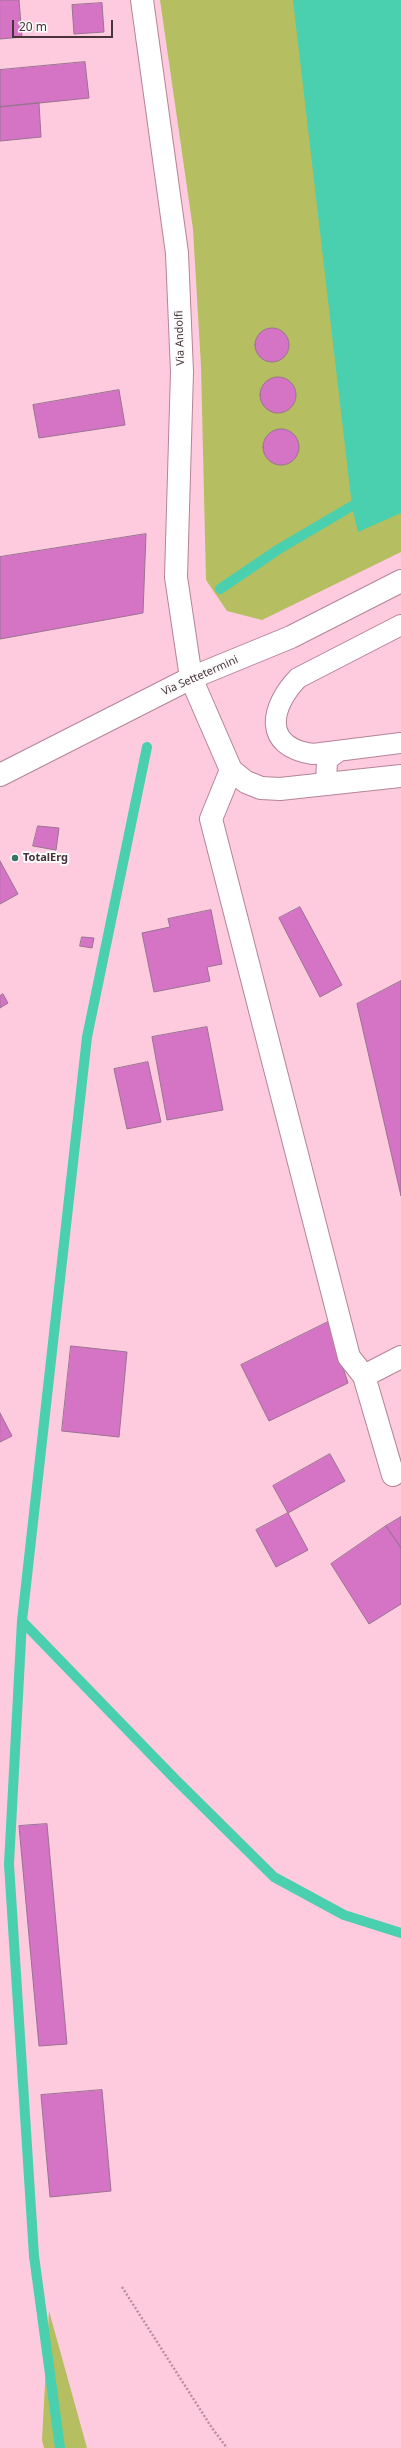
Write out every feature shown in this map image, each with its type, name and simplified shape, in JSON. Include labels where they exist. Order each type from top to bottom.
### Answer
[{"type":"street","name":"Via Andolfi","points":[[142,0],[177,253],[182,372],[176,577],[191,678],[231,770]]},
{"type":"street","name":"Via Settetermini","points":[[0,775],[191,678],[291,636],[401,581]]},
{"type":"street","points":[[393,1475],[364,1376],[349,1357],[211,819],[231,770],[246,782],[261,788],[280,789],[401,776]]},
{"type":"street","points":[[364,1376],[401,1357]]},
{"type":"lane","points":[[401,625],[298,678],[286,690],[278,705],[274,719],[278,734],[286,743],[299,752],[313,754],[401,743]]},
{"type":"lane","points":[[326,785],[327,760],[339,751]]},
{"type":"path","points":[[122,2288],[212,2428],[228,2448]]},
{"type":"shaded area","points":[[160,0],[401,0],[401,552],[262,620],[227,611],[206,580],[201,366],[193,229]]},
{"type":"shaded area","points":[[293,0],[401,0],[401,513],[358,532],[352,506]]},
{"type":"shaded area","points":[[49,2311],[87,2448],[44,2448],[42,2440]]},
{"type":"building","points":[[0,0],[19,0],[22,37],[0,39]]},
{"type":"building","points":[[102,3],[104,32],[74,34],[72,5]]},
{"type":"building","points":[[85,62],[89,98],[0,107],[0,70]]},
{"type":"building","points":[[39,103],[41,137],[0,141],[0,107]]},
{"type":"building","points":[[269,328],[275,328],[279,329],[286,335],[289,345],[288,352],[282,359],[275,362],[269,362],[265,361],[258,355],[255,348],[255,342],[256,338],[262,331]]},
{"type":"building","points":[[282,377],[291,382],[295,388],[295,402],[291,408],[282,413],[274,413],[265,408],[261,402],[260,391],[265,382],[271,378]]},
{"type":"building","points":[[119,390],[125,425],[39,438],[33,405]]},
{"type":"building","points":[[285,429],[294,434],[298,440],[298,454],[294,460],[285,465],[277,465],[268,460],[264,454],[263,443],[268,434],[274,430]]},
{"type":"building","points":[[146,534],[143,613],[0,639],[0,557]]},
{"type":"building","points":[[38,826],[59,828],[56,850],[33,846]]},
{"type":"building","points":[[0,861],[18,894],[0,904]]},
{"type":"building","points":[[300,907],[342,985],[320,997],[279,918]]},
{"type":"building","points":[[211,910],[222,964],[207,967],[210,981],[154,992],[142,933],[170,927],[168,919]]},
{"type":"building","points":[[82,937],[94,938],[92,948],[80,946]]},
{"type":"building","points":[[401,981],[401,1196],[357,1004]]},
{"type":"building","points":[[3,994],[8,1003],[0,1008],[0,996]]},
{"type":"building","points":[[207,1027],[223,1110],[167,1120],[152,1037]]},
{"type":"building","points":[[148,1062],[161,1122],[127,1129],[114,1069]]},
{"type":"building","points":[[328,1322],[348,1383],[269,1421],[241,1365]]},
{"type":"building","points":[[71,1346],[127,1352],[119,1437],[62,1431]]},
{"type":"building","points":[[0,1413],[12,1436],[0,1442]]},
{"type":"building","points":[[330,1454],[345,1481],[288,1513],[273,1486]]},
{"type":"building","points":[[288,1513],[308,1550],[276,1567],[256,1530]]},
{"type":"building","points":[[401,1517],[401,1548],[386,1526]]},
{"type":"building","points":[[386,1526],[401,1548],[401,1604],[369,1624],[331,1564]]},
{"type":"building","points":[[47,1824],[67,2044],[39,2046],[19,1826]]},
{"type":"building","points":[[102,2090],[111,2191],[50,2197],[41,2095]]},
{"type":"waterway","points":[[220,589],[279,549],[352,506]]},
{"type":"waterway","points":[[60,2448],[34,2256],[9,1864],[22,1621],[87,1037],[147,747]]},
{"type":"waterway","points":[[22,1621],[174,1778],[274,1877],[344,1915],[401,1933]]},
{"type":"place","name":"TotalErg","points":[[15,858]]}]
